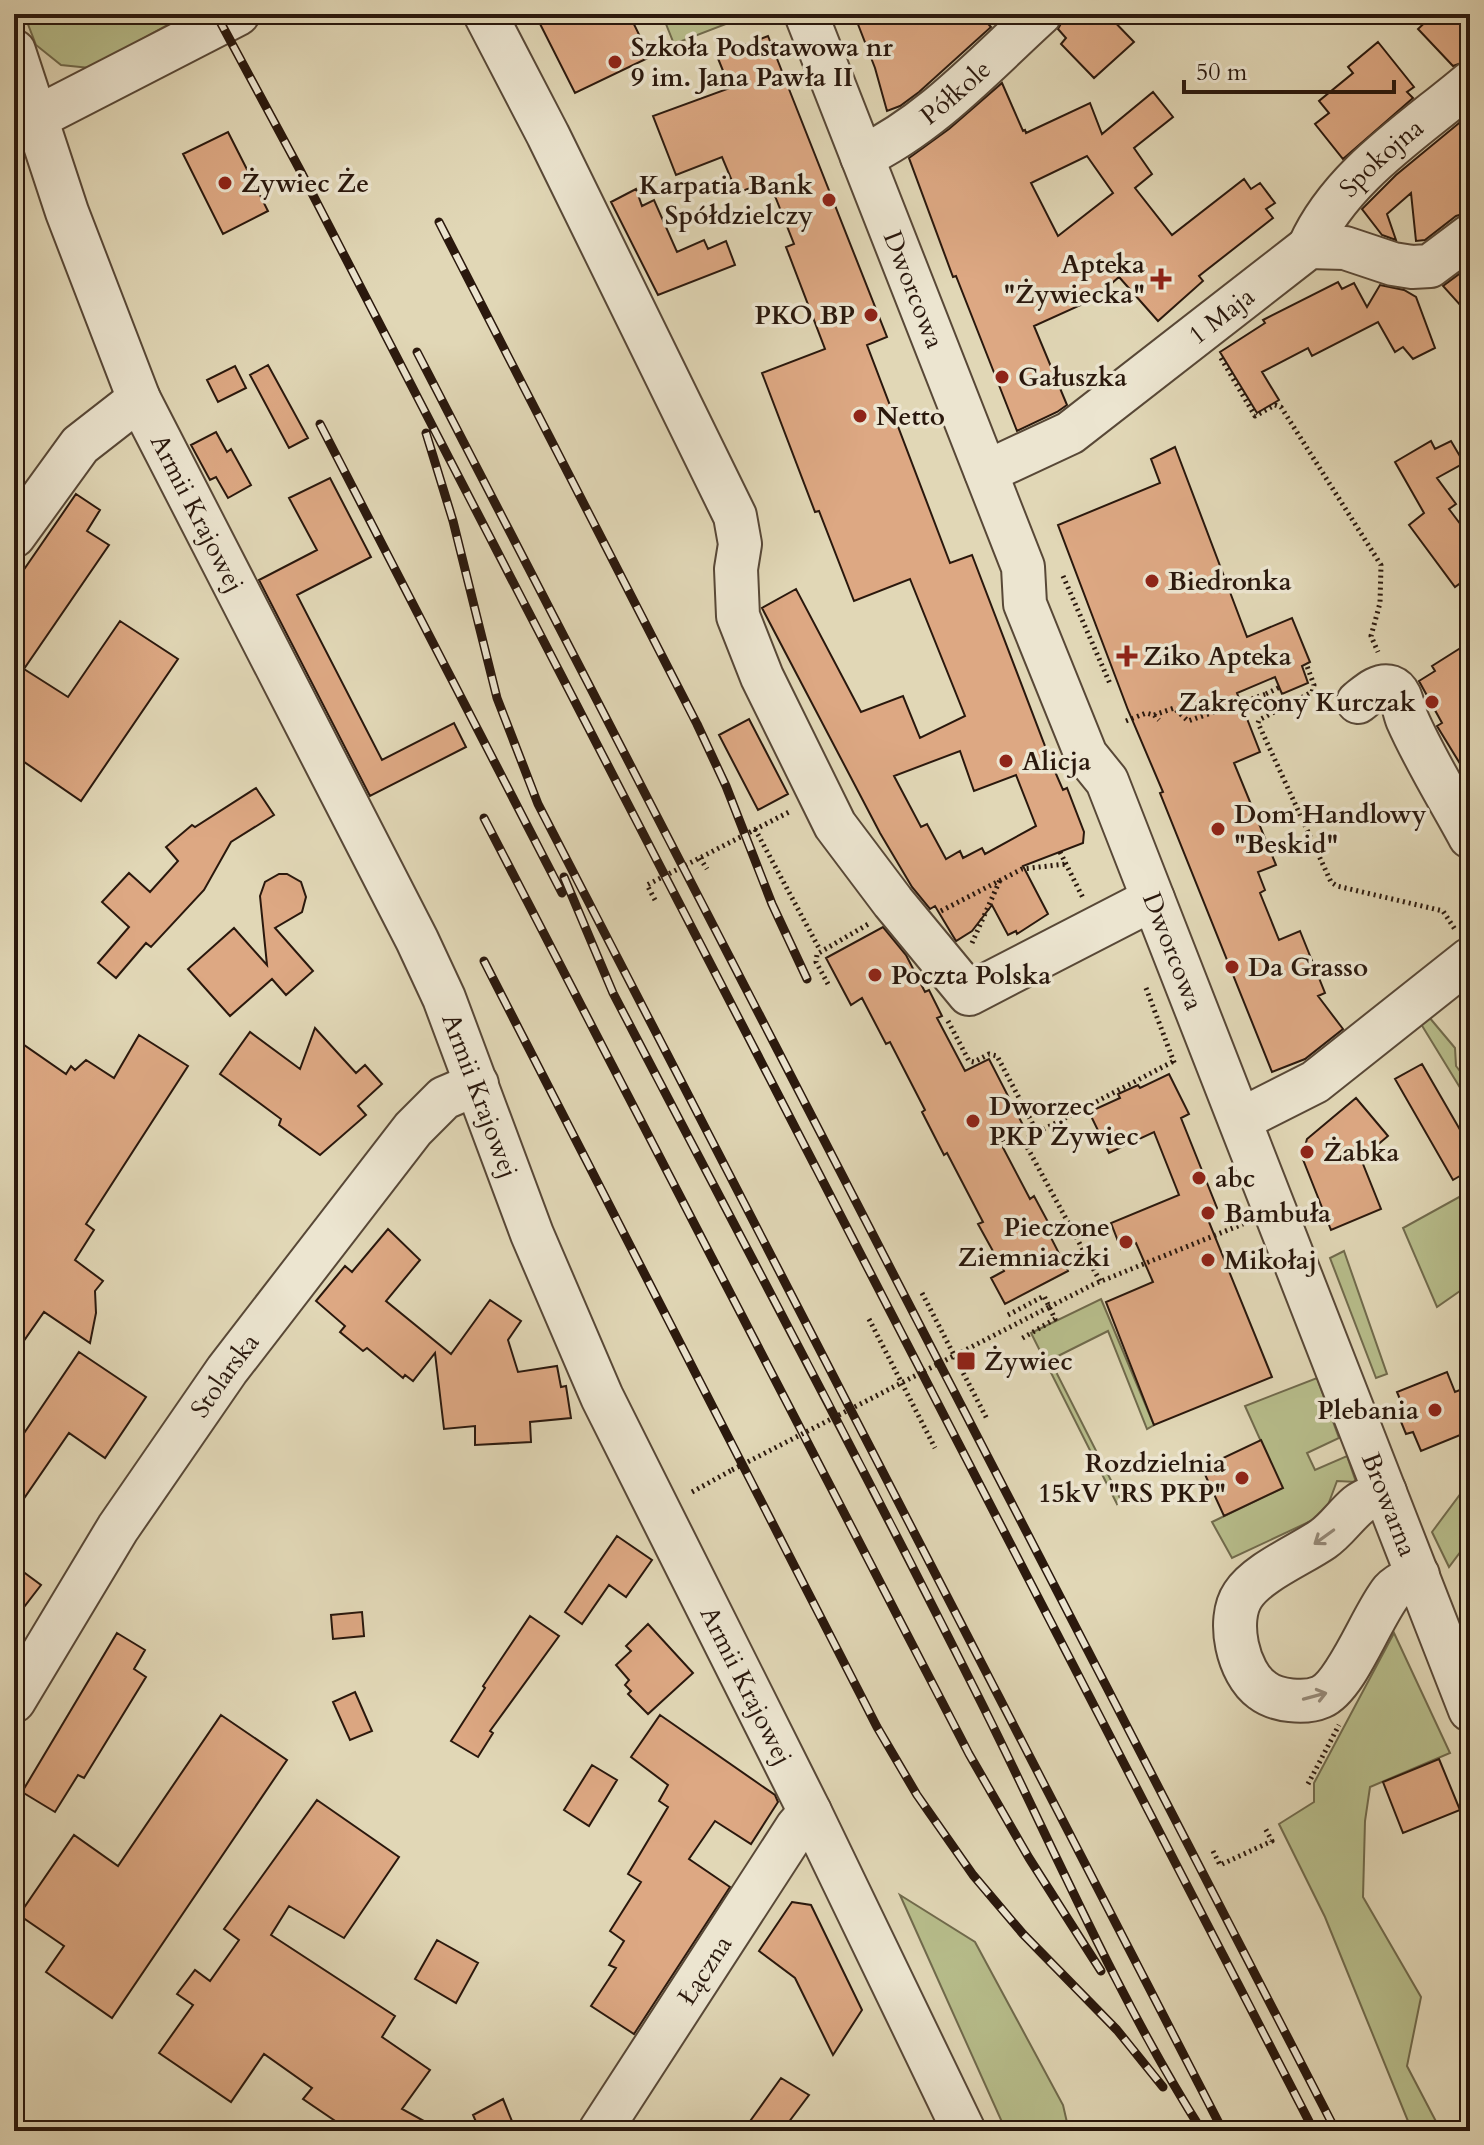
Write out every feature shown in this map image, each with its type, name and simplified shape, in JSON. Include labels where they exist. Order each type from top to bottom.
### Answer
[{"type":"street","points":[[36,118],[238,14]]},
{"type":"street","points":[[485,14],[548,135],[735,516],[740,544],[736,569],[738,616],[762,677],[835,825],[862,862],[969,994],[1153,899]]},
{"type":"street","name":"Dworcowa","points":[[806,14],[1023,567],[1025,604],[1086,755],[1107,781],[1240,1120]]},
{"type":"street","name":"Półkole","points":[[862,157],[916,126],[1040,14]]},
{"type":"street","name":"Armii Krajowej","points":[[14,51],[98,297],[139,399],[417,940],[444,998],[532,1234],[602,1397],[810,1812],[964,2131]]},
{"type":"street","name":"Spokojna","points":[[1309,247],[1319,226],[1347,189],[1470,83]]},
{"type":"street","points":[[1309,247],[1345,248],[1412,267],[1430,266],[1470,236]]},
{"type":"street","name":"1 Maja","points":[[986,472],[1070,433],[1309,247]]},
{"type":"street","points":[[14,536],[80,445],[139,399]]},
{"type":"street","points":[[1358,702],[1383,686],[1398,691],[1428,762],[1470,837]]},
{"type":"street","points":[[1240,1120],[1315,1082],[1465,949]]},
{"type":"street","name":"Stolarska","points":[[14,1701],[118,1528],[227,1370],[413,1129],[444,1098],[477,1084]]},
{"type":"street","name":"Browarna","points":[[1240,1120],[1470,1710]]},
{"type":"street","points":[[1385,1492],[1360,1503],[1325,1537],[1255,1582],[1243,1594],[1235,1609],[1234,1628],[1245,1666],[1255,1684],[1274,1696],[1309,1700],[1322,1696],[1335,1686],[1393,1589],[1418,1575]]},
{"type":"street","name":"Łączna","points":[[600,2131],[780,1852],[810,1812]]},
{"type":"path","points":[[1202,330],[1255,416],[1275,405],[1281,407],[1381,565],[1380,603],[1371,636],[1380,655]]},
{"type":"path","points":[[1063,576],[1111,686]]},
{"type":"path","points":[[1307,666],[1314,685],[1312,692],[1258,723],[1331,882],[1443,911],[1465,949]]},
{"type":"path","points":[[1266,681],[1274,712]]},
{"type":"path","points":[[1254,686],[1258,695]]},
{"type":"path","points":[[1126,721],[1146,713],[1156,717],[1174,708],[1188,721],[1280,687]]},
{"type":"path","points":[[655,900],[647,885],[821,796]]},
{"type":"path","points":[[755,829],[820,950]]},
{"type":"path","points":[[1060,852],[1085,902]]},
{"type":"path","points":[[700,858],[707,869]]},
{"type":"path","points":[[938,912],[1022,869],[1066,864]]},
{"type":"path","points":[[970,948],[1000,880]]},
{"type":"path","points":[[863,927],[868,935]]},
{"type":"path","points":[[1097,1282],[1027,1147],[1027,1138],[1174,1063],[1146,988]]},
{"type":"path","points":[[941,1025],[948,1022]]},
{"type":"path","points":[[1007,1095],[1015,1091]]},
{"type":"path","points":[[692,1492],[1097,1282],[1250,1221]]},
{"type":"path","points":[[922,1293],[988,1421]]},
{"type":"path","points":[[1008,1315],[1044,1296],[1055,1319],[1021,1339]]},
{"type":"path","points":[[869,1319],[935,1448]]},
{"type":"path","points":[[1213,1851],[1220,1865],[1255,1850],[1272,1841],[1264,1826]]},
{"type":"green space","points":[[24,14],[187,14],[90,68],[61,65],[36,45]]},
{"type":"green space","points":[[662,14],[722,14],[726,24],[674,44]]},
{"type":"green space","points":[[1429,1017],[1455,1048],[1456,1066],[1470,1084],[1470,1104],[1421,1024]]},
{"type":"green space","points":[[1470,1191],[1470,1284],[1437,1307],[1403,1228]]},
{"type":"green space","points":[[1344,1251],[1387,1374],[1376,1378],[1330,1258]]},
{"type":"green space","points":[[1101,1299],[1154,1425],[1147,1429],[1108,1331],[1050,1360],[1121,1500],[1117,1504],[1031,1333]]},
{"type":"green space","points":[[1317,1378],[1339,1438],[1307,1453],[1315,1470],[1347,1456],[1356,1482],[1337,1481],[1328,1505],[1313,1520],[1232,1558],[1212,1522],[1282,1488],[1245,1406]]},
{"type":"green space","points":[[1470,1481],[1470,1539],[1449,1567],[1432,1532]]},
{"type":"green space","points":[[1394,1633],[1450,1753],[1370,1787],[1365,1821],[1363,1897],[1421,1997],[1407,2066],[1441,2131],[1412,2131],[1325,1917],[1279,1824],[1314,1802],[1314,1783]]},
{"type":"green space","points":[[900,1895],[975,1942],[1063,2105],[1069,2131],[1006,2131]]},
{"type":"building","points":[[535,14],[629,14],[650,57],[575,93]]},
{"type":"building","points":[[854,14],[979,14],[991,27],[919,92],[887,111],[875,68]]},
{"type":"building","points":[[1066,14],[1107,14],[1134,42],[1094,78],[1061,44],[1066,38],[1058,29]]},
{"type":"building","points":[[1434,14],[1470,14],[1470,60],[1453,66],[1418,29]]},
{"type":"building","points":[[768,36],[887,337],[867,345],[950,563],[972,555],[1053,767],[1063,790],[1067,788],[1084,832],[1083,843],[1023,866],[1048,914],[1017,934],[1016,931],[1008,935],[992,905],[972,931],[956,941],[935,906],[930,909],[912,887],[880,833],[762,608],[796,589],[861,712],[903,696],[920,738],[965,716],[910,579],[854,601],[819,511],[815,512],[762,373],[825,349],[786,247],[794,244],[769,181],[737,193],[722,157],[676,175],[653,116],[730,88],[717,56]],"holes":[[[960,751],[974,791],[1016,775],[1036,826],[985,854],[982,848],[963,858],[960,851],[946,859],[927,824],[921,827],[894,776]]]},
{"type":"building","points":[[1378,42],[1414,87],[1407,92],[1413,98],[1343,159],[1315,124],[1329,113],[1319,101],[1353,73],[1348,67]]},
{"type":"building","points":[[1002,83],[1026,133],[1090,103],[1102,134],[1153,92],[1173,117],[1134,148],[1152,174],[1135,188],[1172,235],[1244,179],[1251,189],[1260,183],[1275,203],[1266,209],[1273,218],[1199,276],[1203,281],[1158,321],[1119,277],[1094,299],[1034,326],[1067,405],[1017,431],[956,276],[953,277],[909,158],[949,129]],"holes":[[[1087,156],[1113,193],[1058,236],[1031,183]]]},
{"type":"building","points":[[1470,114],[1470,212],[1456,216],[1425,240],[1416,241],[1411,193],[1387,214],[1396,240],[1382,235],[1362,209],[1396,175]]},
{"type":"building","name":"Żywiec Że","points":[[228,132],[268,211],[223,234],[183,154]]},
{"type":"building","points":[[636,189],[642,206],[654,200],[677,252],[704,240],[708,249],[726,241],[735,265],[658,295],[611,202]]},
{"type":"building","points":[[1470,266],[1470,316],[1443,286]]},
{"type":"building","points":[[1338,282],[1342,289],[1354,283],[1367,307],[1380,285],[1404,290],[1416,297],[1435,348],[1413,359],[1403,347],[1395,352],[1378,322],[1312,356],[1308,348],[1262,372],[1279,400],[1257,413],[1220,352],[1265,323],[1263,320]]},
{"type":"building","points":[[268,365],[308,438],[289,448],[250,375]]},
{"type":"building","points":[[235,366],[246,388],[218,402],[207,380]]},
{"type":"building","points":[[216,432],[227,452],[231,449],[251,485],[228,498],[216,477],[210,480],[191,445]]},
{"type":"building","points":[[1431,441],[1435,449],[1451,441],[1464,463],[1437,478],[1456,504],[1449,509],[1467,533],[1462,537],[1470,548],[1470,576],[1455,587],[1409,525],[1424,513],[1395,462]]},
{"type":"building","points":[[1175,447],[1247,637],[1292,618],[1310,662],[1302,666],[1308,683],[1282,694],[1275,677],[1237,693],[1260,752],[1234,763],[1276,865],[1258,872],[1265,890],[1260,893],[1279,940],[1300,931],[1325,993],[1318,996],[1343,1029],[1305,1059],[1272,1072],[1160,793],[1163,792],[1128,710],[1058,525],[1160,483],[1151,459]]},
{"type":"building","points":[[330,478],[371,557],[297,595],[382,760],[454,723],[466,747],[370,796],[259,580],[317,550],[289,498]]},
{"type":"building","points":[[76,494],[100,510],[87,531],[109,545],[24,669],[68,697],[120,621],[178,659],[81,801],[14,755],[14,584]]},
{"type":"building","points":[[1470,642],[1470,780],[1437,726],[1442,723],[1419,681],[1435,671],[1432,666]]},
{"type":"building","points":[[749,719],[788,794],[758,810],[719,735]]},
{"type":"building","points":[[256,788],[274,815],[231,842],[204,890],[151,947],[146,943],[116,978],[98,963],[129,927],[102,902],[129,873],[150,892],[178,861],[166,847],[192,825],[195,827]]},
{"type":"building","points":[[279,874],[287,874],[301,882],[306,897],[302,912],[275,928],[313,971],[286,995],[272,979],[230,1016],[188,969],[234,928],[267,965],[260,896],[265,882]]},
{"type":"building","name":"Dworzec PKP Żywiec","points":[[883,927],[906,955],[925,992],[929,990],[942,1016],[937,1018],[965,1071],[989,1059],[1025,1129],[1000,1142],[1030,1199],[1034,1196],[1048,1222],[1044,1224],[1068,1271],[1005,1304],[991,1278],[1004,1271],[978,1224],[983,1222],[947,1153],[944,1155],[890,1042],[886,1044],[862,998],[851,1005],[826,958]]},
{"type":"building","points":[[315,1028],[356,1073],[365,1065],[382,1084],[358,1106],[366,1115],[320,1155],[279,1125],[281,1119],[220,1074],[250,1032],[300,1069]]},
{"type":"building","points":[[139,1035],[188,1066],[86,1224],[94,1230],[75,1260],[103,1281],[95,1291],[96,1313],[90,1343],[44,1312],[14,1355],[14,1059],[24,1045],[66,1074],[71,1066],[75,1070],[86,1060],[114,1078]]},
{"type":"building","points":[[1422,1064],[1470,1147],[1470,1170],[1453,1180],[1395,1079]]},
{"type":"building","points":[[1169,1074],[1189,1114],[1181,1118],[1217,1208],[1209,1222],[1272,1377],[1154,1425],[1106,1302],[1153,1282],[1136,1243],[1121,1249],[1111,1223],[1179,1195],[1154,1132],[1109,1153],[1089,1112],[1120,1098],[1118,1094],[1138,1085],[1140,1088]]},
{"type":"building","points":[[1356,1098],[1388,1136],[1361,1159],[1381,1209],[1331,1230],[1302,1157],[1307,1139]]},
{"type":"building","points":[[388,1229],[420,1260],[386,1301],[451,1354],[490,1300],[521,1321],[508,1340],[518,1372],[557,1366],[561,1387],[566,1386],[571,1418],[530,1422],[531,1442],[475,1445],[475,1426],[444,1429],[435,1353],[413,1381],[405,1375],[403,1378],[367,1348],[363,1351],[340,1332],[345,1326],[316,1301],[345,1266],[352,1272]]},
{"type":"building","points":[[79,1352],[146,1397],[105,1458],[69,1433],[14,1513],[14,1448]]},
{"type":"building","name":"Plebania","points":[[1447,1372],[1455,1392],[1470,1386],[1470,1431],[1421,1451],[1413,1432],[1406,1434],[1397,1412],[1404,1409],[1397,1392]]},
{"type":"building","name":"Rozdzielnia 15kV \"RS PKP\"","points":[[1261,1440],[1283,1488],[1224,1516],[1202,1468]]},
{"type":"building","points":[[617,1536],[652,1560],[626,1597],[609,1585],[582,1624],[565,1612]]},
{"type":"building","points":[[14,1565],[41,1585],[14,1620]]},
{"type":"building","points":[[362,1612],[364,1636],[333,1639],[331,1615]]},
{"type":"building","points":[[530,1616],[559,1636],[490,1731],[493,1733],[478,1757],[451,1741]]},
{"type":"building","points":[[648,1624],[693,1673],[648,1714],[628,1694],[631,1691],[625,1685],[629,1680],[616,1665],[631,1651],[626,1646]]},
{"type":"building","points":[[117,1633],[145,1650],[134,1669],[146,1677],[84,1778],[78,1775],[55,1812],[22,1792]]},
{"type":"building","points":[[355,1692],[372,1731],[350,1740],[333,1702]]},
{"type":"building","points":[[221,1715],[287,1760],[112,2018],[46,1972],[64,1946],[19,1915],[74,1835],[118,1866]]},
{"type":"building","points":[[660,1715],[775,1795],[778,1802],[751,1844],[715,1821],[689,1859],[730,1887],[634,2034],[591,2006],[616,1968],[609,1965],[624,1941],[610,1931],[641,1882],[628,1874],[668,1807],[659,1801],[668,1785],[631,1757]]},
{"type":"building","points":[[1439,1759],[1460,1810],[1403,1833],[1383,1782]]},
{"type":"building","points":[[592,1765],[617,1780],[589,1826],[564,1810]]},
{"type":"building","points":[[317,1800],[399,1857],[344,1938],[289,1906],[271,1935],[395,2016],[382,2037],[430,2070],[402,2109],[442,2131],[350,2131],[303,2099],[312,2088],[264,2054],[231,2102],[159,2053],[193,2005],[177,1994],[195,1970],[210,1981],[239,1940],[224,1929]]},
{"type":"building","points":[[792,1902],[811,1905],[862,2010],[833,2055],[795,1978],[759,1951]]},
{"type":"building","points":[[437,1940],[478,1963],[456,2003],[415,1979]]},
{"type":"building","points":[[781,2078],[809,2095],[782,2131],[743,2131]]},
{"type":"building","points":[[503,2099],[516,2131],[480,2131],[473,2115]]},
{"type":"railway","points":[[216,14],[300,170],[1314,2131]]},
{"type":"railway","points":[[439,222],[697,724],[726,786],[772,904],[807,979]]},
{"type":"railway","points":[[417,352],[1336,2131]]},
{"type":"railway","points":[[320,424],[562,893]]},
{"type":"railway","points":[[426,433],[453,521],[497,698],[538,804],[1223,2131]]},
{"type":"railway","points":[[484,818],[969,1754],[1029,1858],[1101,1971]]},
{"type":"railway","points":[[564,877],[613,993],[936,1613],[1113,1973],[1202,2131]]},
{"type":"railway","points":[[484,961],[877,1727],[917,1795],[973,1875],[1023,1934],[1117,2030],[1163,2087]]},
{"type":"place","name":"Szkoła Podstawowa nr 9 im. Jana Pawła II","points":[[615,62]]},
{"type":"place","name":"Żywiec Że","points":[[225,183]]},
{"type":"place","name":"Karpatia Bank Spółdzielczy","points":[[829,200]]},
{"type":"place","name":"Apteka \"Żywiecka\"","points":[[1161,279]]},
{"type":"place","name":"PKO BP","points":[[871,315]]},
{"type":"place","name":"Gałuszka","points":[[1002,377]]},
{"type":"place","name":"Netto","points":[[860,416]]},
{"type":"place","name":"Biedronka","points":[[1152,581]]},
{"type":"place","name":"Ziko Apteka","points":[[1127,656]]},
{"type":"place","name":"Zakręcony Kurczak","points":[[1432,702]]},
{"type":"place","name":"Alicja","points":[[1006,761]]},
{"type":"place","name":"Dom Handlowy \"Beskid\"","points":[[1218,829]]},
{"type":"place","name":"Da Grasso","points":[[1232,967]]},
{"type":"place","name":"Poczta Polska","points":[[875,975]]},
{"type":"place","name":"Dworzec PKP Żywiec","points":[[973,1121]]},
{"type":"place","name":"Żabka","points":[[1307,1152]]},
{"type":"place","name":"abc","points":[[1199,1178]]},
{"type":"place","name":"Bambuła","points":[[1208,1213]]},
{"type":"place","name":"Pieczone Ziemniaczki","points":[[1126,1242]]},
{"type":"place","name":"Mikołaj","points":[[1208,1260]]},
{"type":"place","name":"Żywiec","points":[[966,1361]]},
{"type":"place","name":"Plebania","points":[[1435,1410]]},
{"type":"place","name":"Rozdzielnia 15kV \"RS PKP\"","points":[[1242,1478]]}]
